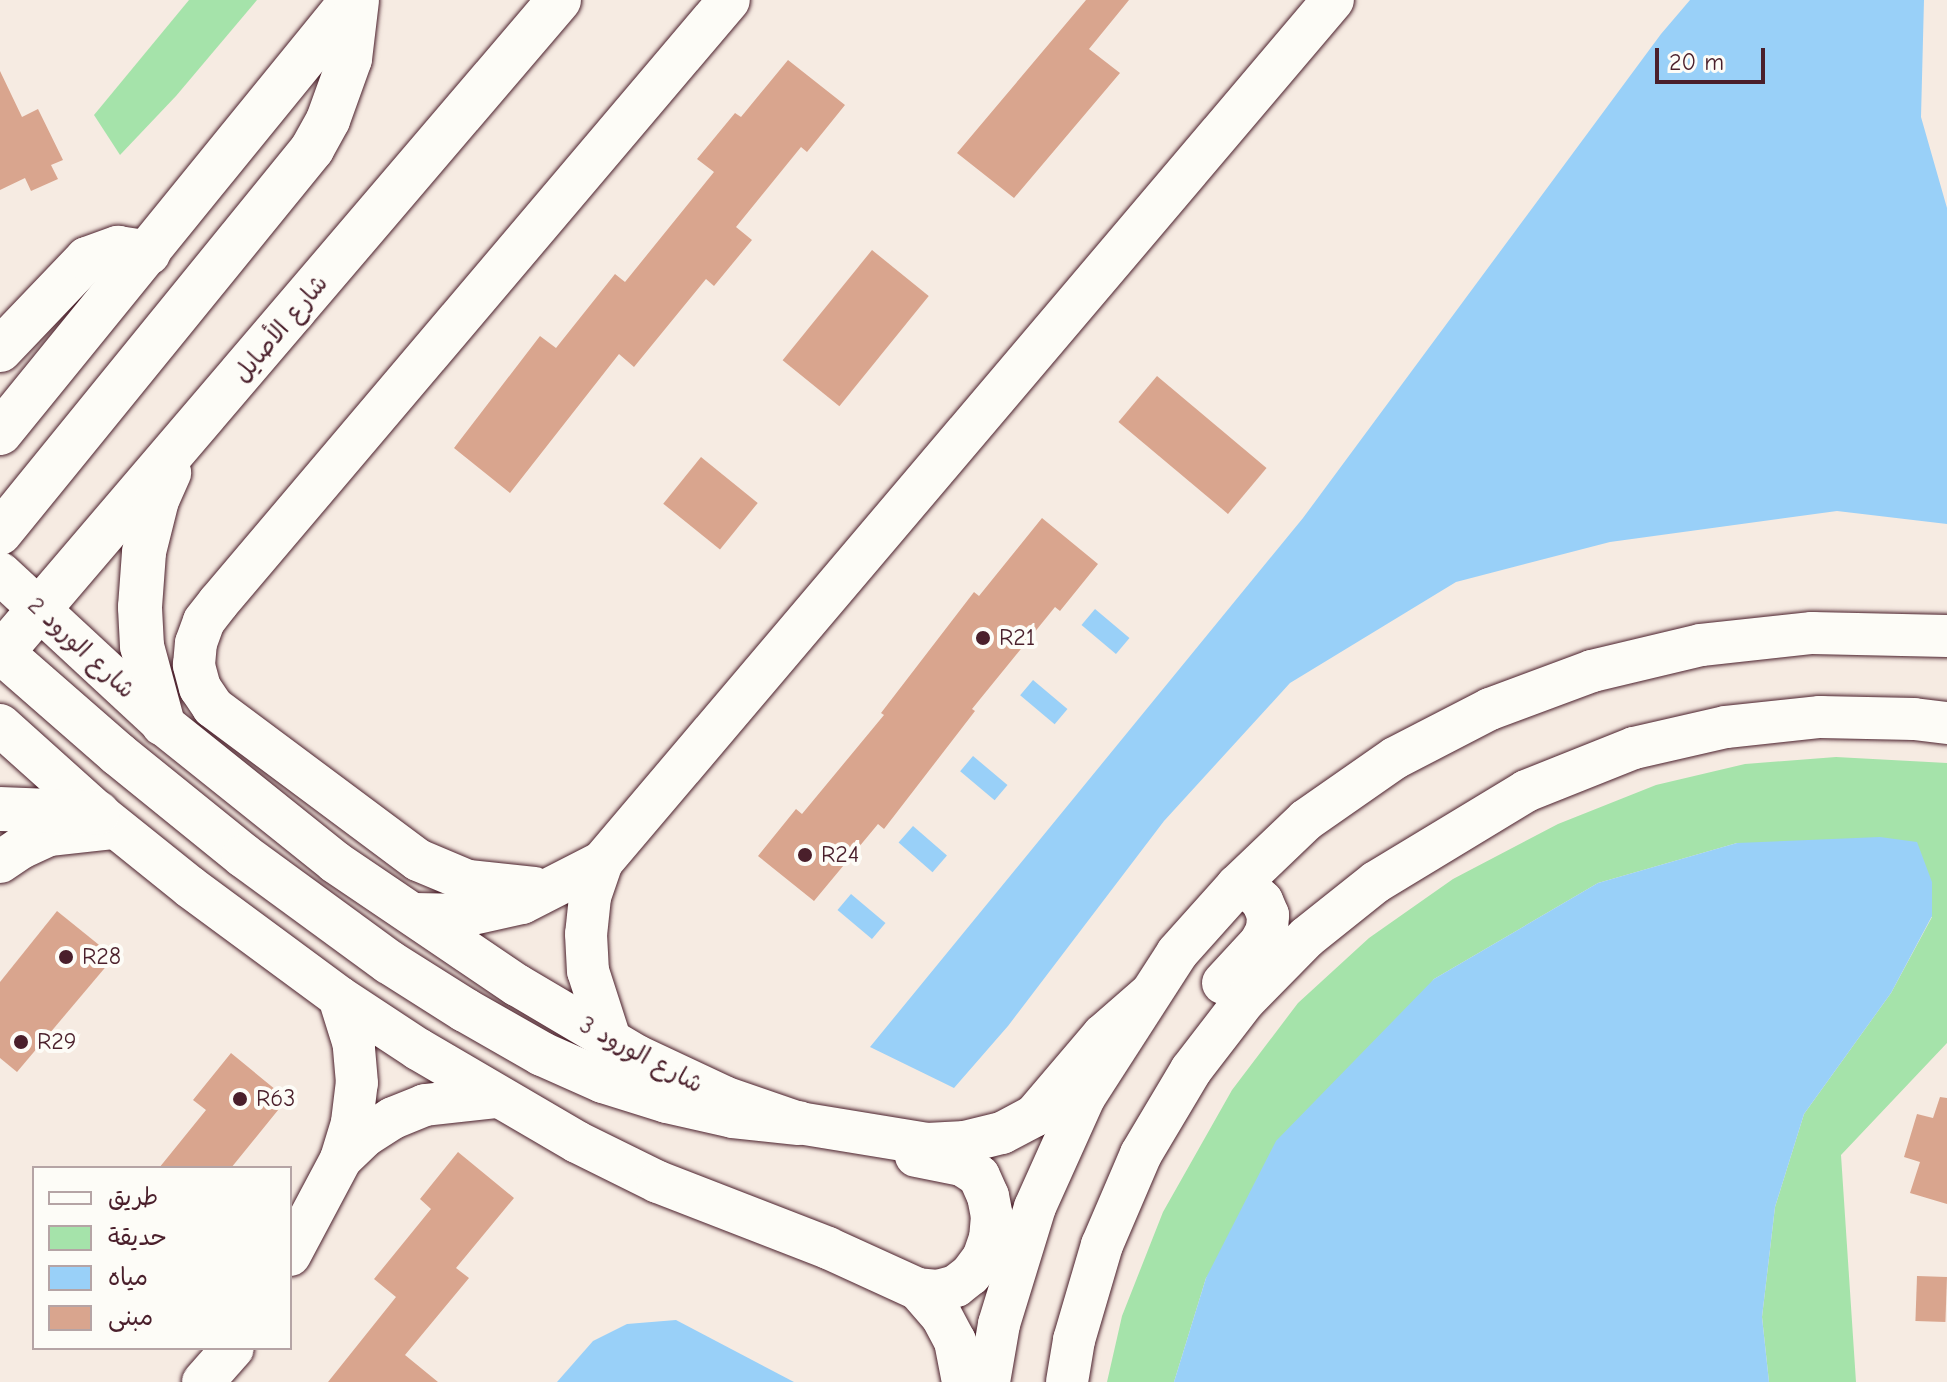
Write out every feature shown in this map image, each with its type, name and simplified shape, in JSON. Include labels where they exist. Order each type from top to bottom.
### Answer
[{"type":"main road","points":[[0,433],[354,0]]},
{"type":"main road","points":[[0,533],[312,149],[332,110],[350,59],[354,0]]},
{"type":"main road","name":"شارع الأصايل","points":[[1,653],[21,606],[179,449],[559,0]]},
{"type":"main road","points":[[0,350],[87,259],[118,248],[149,253]]},
{"type":"main road","points":[[163,724],[142,646],[140,607],[144,552],[157,500],[179,449]]},
{"type":"main road","points":[[1,653],[128,763],[244,856],[389,962],[465,1010],[542,1054],[603,1081],[667,1101],[733,1116],[799,1123]]},
{"type":"main road","points":[[0,809],[107,820]]},
{"type":"street","points":[[563,885],[491,886],[451,875],[418,860],[213,707],[200,688],[194,665],[196,643],[204,621],[218,603],[729,0]]},
{"type":"street","points":[[414,914],[468,915],[496,911],[563,885],[602,862],[1333,0]]},
{"type":"street","name":"شارع الورود 2","points":[[0,573],[21,606],[163,724]]},
{"type":"street","points":[[989,1382],[999,1324],[1035,1207],[1085,1096],[1177,953],[1237,886],[1306,820],[1395,758],[1490,709],[1592,671],[1701,645],[1812,633],[1947,636]]},
{"type":"street","points":[[1067,1382],[1074,1340],[1102,1245],[1141,1154],[1191,1070],[1245,1000],[1307,937],[1376,882],[1526,791],[1634,748],[1726,727],[1820,717],[1914,719],[1947,723]]},
{"type":"street","name":"شارع الورود 3","points":[[163,724],[335,862],[517,985],[611,1042],[724,1097],[799,1123],[927,1144],[965,1142],[1002,1133],[1034,1116],[1103,1035],[1150,994]]},
{"type":"street","points":[[0,725],[107,820],[339,997],[498,1097],[577,1142],[658,1182],[828,1248],[902,1283],[937,1291],[956,1286],[983,1258],[990,1238],[992,1216],[979,1176],[962,1165],[866,1145],[799,1123]]},
{"type":"street","points":[[0,862],[49,835],[107,820]]},
{"type":"street","points":[[602,862],[590,897],[586,934],[588,971],[611,1042]]},
{"type":"street","points":[[1191,1070],[1205,1014],[1219,989],[1260,943],[1267,930],[1268,915],[1262,901],[1251,891],[1237,886]]},
{"type":"street","points":[[292,1251],[341,1159],[352,1122],[357,1083],[354,1045],[339,997]]},
{"type":"street","points":[[341,1159],[365,1136],[393,1118],[425,1105],[498,1097]]},
{"type":"street","points":[[902,1283],[925,1339],[938,1382]]},
{"type":"street","points":[[902,1283],[941,1315],[955,1341],[963,1382]]},
{"type":"street","points":[[203,1382],[231,1350]]},
{"type":"green space","points":[[189,0],[257,0],[176,96],[120,155],[94,115]]},
{"type":"green space","points":[[1836,757],[1947,763],[1947,1043],[1841,1155],[1856,1382],[1769,1382],[1762,1317],[1775,1207],[1804,1114],[1891,993],[1932,917],[1737,843],[1598,883],[1434,979],[1206,1278],[1174,1382],[1107,1382],[1122,1316],[1163,1212],[1232,1090],[1298,1003],[1369,938],[1453,879],[1558,824],[1656,785],[1745,764]]},
{"type":"water","points":[[1690,0],[1924,0],[1921,117],[1947,208],[1947,524],[1837,511],[1610,542],[1456,582],[1290,683],[1164,821],[1008,1026],[954,1088],[870,1047],[1303,518],[1661,34]]},
{"type":"water","points":[[1095,609],[1129,638],[1116,654],[1082,625]]},
{"type":"water","points":[[1033,680],[1067,709],[1055,724],[1020,695]]},
{"type":"water","points":[[973,756],[1007,785],[995,800],[960,771]]},
{"type":"water","points":[[913,826],[947,856],[933,872],[899,843]]},
{"type":"water","points":[[1880,837],[1917,842],[1932,882],[1932,916],[1891,993],[1804,1114],[1775,1207],[1762,1317],[1769,1382],[1174,1382],[1206,1278],[1276,1141],[1434,979],[1598,883],[1737,843]]},
{"type":"water","points":[[851,894],[885,923],[872,939],[838,910]]},
{"type":"water","points":[[676,1320],[794,1382],[557,1382],[593,1341],[627,1324]]},
{"type":"building","points":[[1086,0],[1129,0],[1089,49],[1120,73],[1014,198],[957,153]]},
{"type":"building","points":[[788,60],[845,105],[807,152],[801,147],[736,227],[752,240],[714,286],[706,279],[634,367],[619,354],[510,493],[454,448],[540,336],[556,348],[615,274],[625,282],[714,172],[697,159],[735,113],[741,117]]},
{"type":"building","points":[[0,71],[22,117],[38,109],[63,160],[51,165],[58,179],[31,191],[25,178],[0,190]]},
{"type":"building","points":[[872,250],[929,296],[839,406],[783,360]]},
{"type":"building","points":[[1157,376],[1267,468],[1228,514],[1118,422]]},
{"type":"building","points":[[701,457],[758,503],[720,550],[663,504]]},
{"type":"building","points":[[1042,518],[1098,564],[1060,611],[1055,607],[972,709],[975,711],[884,829],[878,824],[814,901],[758,856],[796,809],[802,814],[884,715],[881,713],[974,592],[979,596]]},
{"type":"building","points":[[57,911],[114,957],[17,1072],[0,1058],[0,982]]},
{"type":"building","name":"R63","points":[[231,1053],[287,1099],[233,1166],[161,1166],[206,1110],[193,1100]]},
{"type":"building","points":[[1940,1097],[1947,1098],[1947,1204],[1910,1193],[1920,1162],[1904,1157],[1917,1114],[1933,1118]]},
{"type":"building","points":[[458,1152],[514,1198],[456,1268],[469,1278],[405,1355],[438,1382],[328,1382],[396,1297],[374,1279],[431,1209],[420,1199]]},
{"type":"building","points":[[1917,1276],[1947,1277],[1945,1322],[1915,1321]]},
{"type":"place","name":"R21","points":[[983,638]]},
{"type":"place","name":"R24","points":[[805,855]]},
{"type":"place","name":"R28","points":[[66,957]]},
{"type":"place","name":"R29","points":[[21,1042]]},
{"type":"place","name":"R63","points":[[240,1099]]}]
